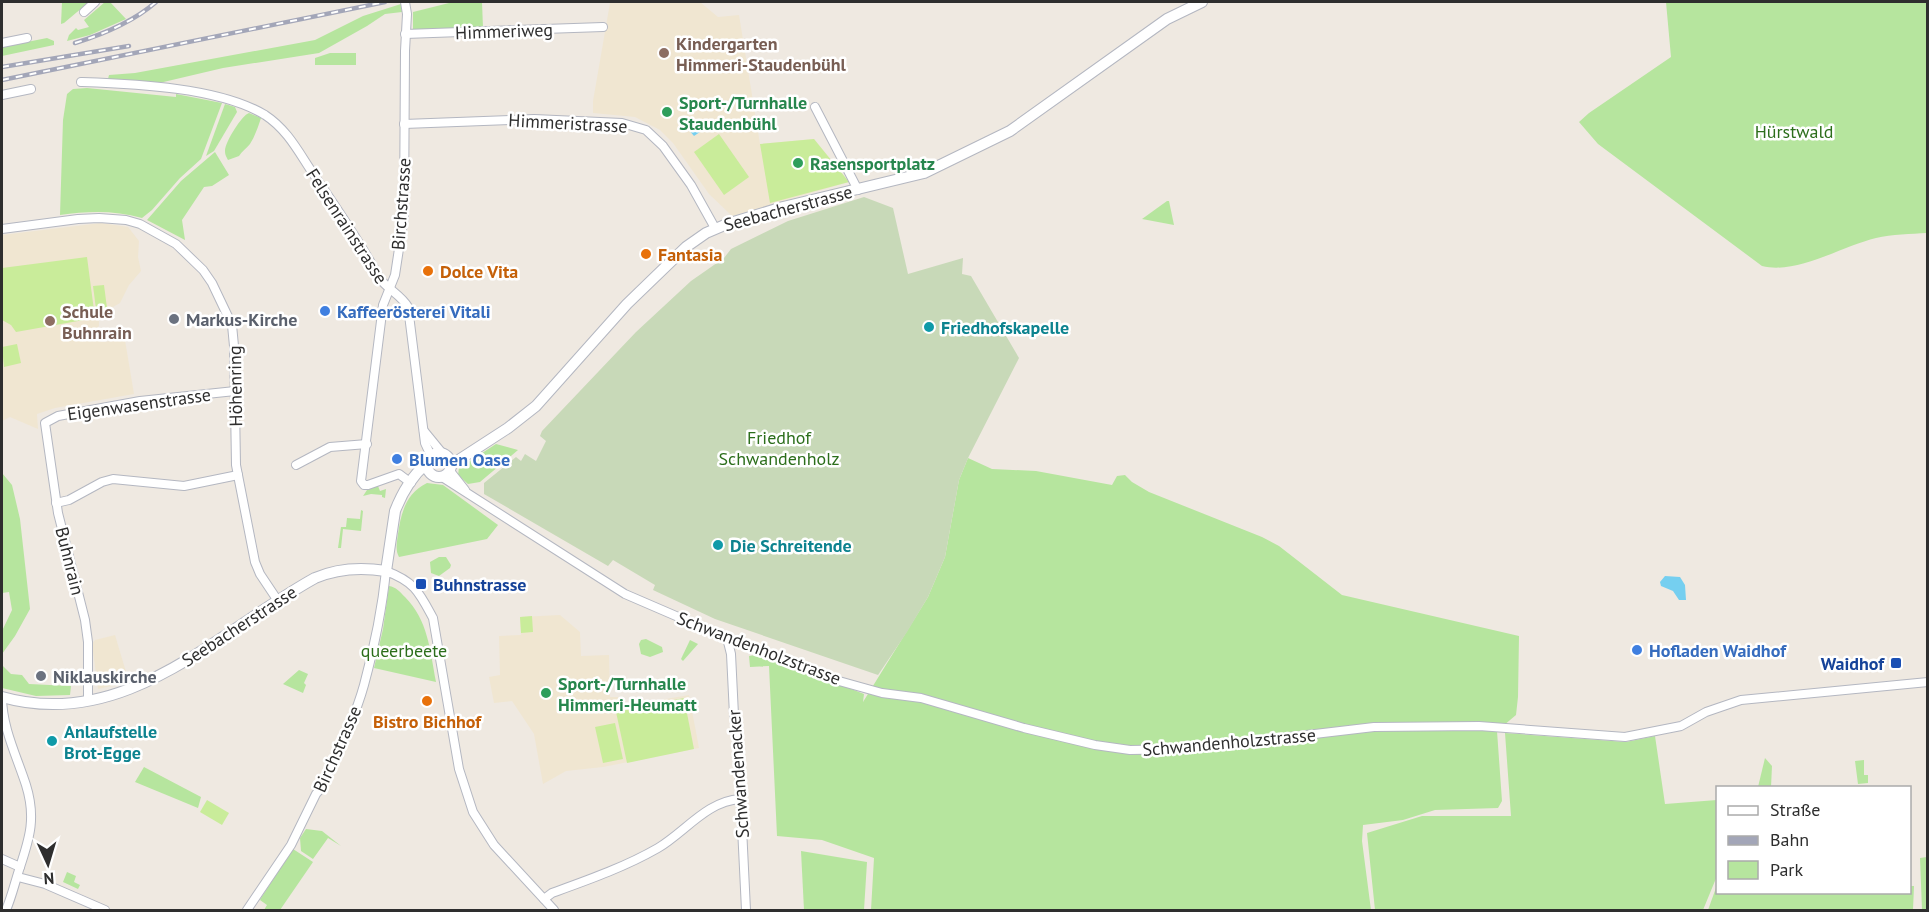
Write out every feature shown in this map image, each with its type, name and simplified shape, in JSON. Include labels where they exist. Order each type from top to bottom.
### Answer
[{"type":"street","points":[[84,12],[95,2]]},
{"type":"street","name":"Birchstrasse","points":[[389,290],[404,225],[406,194],[404,124],[407,14],[405,2]]},
{"type":"street","name":"Seebacherstrasse","points":[[411,483],[481,445],[536,406],[627,304],[686,247],[715,228],[783,207],[924,172],[1010,130],[1167,19],[1202,2]]},
{"type":"street","name":"Himmeriweg","points":[[405,34],[603,27]]},
{"type":"street","points":[[2,43],[27,38]]},
{"type":"street","name":"Felsenrainstrasse","points":[[81,82],[120,83],[225,100],[254,110],[285,131],[389,290],[383,304],[361,482],[368,485],[399,474],[411,483]]},
{"type":"street","points":[[2,95],[31,89]]},
{"type":"street","points":[[815,107],[858,190]]},
{"type":"street","name":"Himmeristrasse","points":[[404,124],[543,119],[622,123],[646,130],[663,146],[685,177],[715,228]]},
{"type":"street","name":"Höhenring","points":[[2,229],[78,219],[116,219],[140,224],[176,244],[194,260],[212,283],[232,325],[238,475]]},
{"type":"street","points":[[389,290],[402,298],[410,313],[423,430],[428,460],[427,471],[444,466],[423,430]]},
{"type":"street","name":"Eigenwasenstrasse","points":[[45,423],[58,416],[140,401],[235,391]]},
{"type":"street","name":"Buhnrain","points":[[45,423],[56,502],[85,620],[88,642],[88,700]]},
{"type":"street","points":[[296,465],[330,447],[367,444]]},
{"type":"street","points":[[428,460],[415,474],[396,512],[386,571],[409,581],[425,602],[433,618],[459,769],[473,812],[494,845],[554,910]]},
{"type":"street","name":"Seebacherstrasse","points":[[428,460],[444,466]]},
{"type":"street","name":"Schwandenholzstrasse","points":[[444,466],[469,494],[625,594],[727,638],[839,681],[882,693],[921,698],[1024,729],[1095,745],[1130,750],[1188,749],[1374,728],[1479,726],[1625,737],[1681,726],[1706,712],[1741,700],[1928,682]]},
{"type":"street","points":[[56,502],[69,500],[113,478],[184,486],[238,475],[255,562],[278,601]]},
{"type":"street","name":"Seebacherstrasse","points":[[2,697],[45,705],[88,700],[138,686],[169,672],[307,582],[328,573],[353,568],[386,571]]},
{"type":"street","name":"Birchstrasse","points":[[247,910],[291,845],[321,788],[356,708],[379,620],[386,571]]},
{"type":"street","name":"Schwandenacker","points":[[727,638],[731,654],[734,715],[737,724],[746,910]]},
{"type":"street","points":[[2,697],[2,710],[27,789],[31,832],[7,908]]},
{"type":"street","points":[[544,899],[633,861],[675,837],[681,830],[722,802],[740,799]]},
{"type":"street","points":[[2,859],[20,867]]},
{"type":"street","points":[[18,877],[45,884],[105,910]]},
{"type":"shaded area","points":[[700,2],[718,17],[739,15],[760,144],[814,139],[849,182],[732,216],[709,194],[673,143],[660,130],[635,117],[593,113],[593,101],[610,3]]},
{"type":"shaded area","name":"Schule Buhnrain","points":[[101,223],[128,227],[139,241],[138,257],[141,271],[129,285],[120,303],[99,315],[99,326],[94,335],[96,340],[102,342],[125,340],[134,394],[55,408],[37,414],[38,429],[10,417],[2,421],[2,235]]},
{"type":"shaded area","points":[[560,615],[580,632],[581,656],[609,655],[610,697],[624,700],[625,706],[689,695],[699,748],[603,767],[566,771],[543,784],[534,734],[512,701],[494,703],[489,677],[500,675],[499,636],[521,635],[520,617]]},
{"type":"shaded area","points":[[115,635],[129,682],[98,689],[92,644],[95,640]]},
{"type":"green space","points":[[62,2],[89,2],[61,24]]},
{"type":"green space","points":[[105,2],[110,2],[126,19],[90,35],[67,41],[76,28],[78,30],[89,27],[84,20]]},
{"type":"green space","points":[[453,2],[482,2],[483,28],[413,31],[413,12]]},
{"type":"green space","name":"Hürstwald","points":[[1666,2],[1927,2],[1927,233],[1876,238],[1790,267],[1762,266],[1598,144],[1579,122],[1671,57]]},
{"type":"green space","points":[[401,4],[402,12],[385,14],[319,53],[223,68],[155,84],[108,79],[109,75],[135,73],[315,40],[363,16]]},
{"type":"green space","points":[[47,38],[54,41],[54,45],[2,56],[2,47]]},
{"type":"green space","points":[[330,53],[356,53],[356,65],[315,65],[315,58]]},
{"type":"green space","points":[[87,88],[176,97],[176,94],[222,103],[201,159],[142,218],[101,212],[60,215],[63,120],[67,94],[73,89]]},
{"type":"green space","points":[[225,104],[235,107],[237,112],[214,151],[206,156]]},
{"type":"green space","points":[[249,113],[261,118],[255,135],[239,156],[228,160],[225,151],[228,142],[238,124]]},
{"type":"green space","points":[[719,134],[749,177],[724,195],[694,152]]},
{"type":"green space","name":"Rasensportplatz","points":[[814,139],[849,182],[770,203],[760,144]]},
{"type":"green space","points":[[215,152],[229,175],[212,186],[204,187],[182,220],[185,240],[147,220],[181,181]]},
{"type":"green space","name":"Friedhof Schwandenholz","points":[[864,197],[893,208],[908,274],[963,258],[962,274],[971,276],[1019,358],[959,480],[945,557],[928,597],[878,675],[715,619],[653,590],[655,585],[613,560],[608,566],[484,494],[484,483],[516,457],[521,461],[525,454],[536,461],[546,441],[540,436],[542,431],[636,332],[691,281],[724,258],[731,249],[788,221]]},
{"type":"green space","points":[[1167,201],[1169,201],[1174,225],[1142,219]]},
{"type":"green space","points":[[87,257],[95,318],[16,332],[11,325],[2,320],[2,268]]},
{"type":"green space","points":[[104,285],[107,308],[96,309],[93,286]]},
{"type":"green space","points":[[17,344],[21,363],[4,367],[2,347]]},
{"type":"green space","points":[[496,444],[518,450],[480,482],[468,484],[458,475],[459,468]]},
{"type":"green space","points":[[968,458],[992,469],[1036,471],[1112,485],[1117,476],[1125,475],[1149,492],[1279,546],[1342,595],[1519,636],[1516,715],[1497,731],[1502,801],[1498,808],[1435,810],[1403,820],[1363,825],[1362,841],[1371,910],[871,910],[874,858],[822,840],[777,836],[769,666],[750,667],[749,656],[762,654],[864,694],[863,702],[928,597],[945,557],[959,480]]},
{"type":"green space","points":[[2,473],[12,485],[20,519],[30,609],[2,654],[2,631],[12,610],[9,592],[2,593]]},
{"type":"green space","points":[[427,483],[443,485],[498,525],[487,539],[399,557],[397,543],[403,511],[414,492]]},
{"type":"green space","points":[[378,486],[380,491],[386,489],[385,498],[382,495],[371,494],[363,496],[367,490]]},
{"type":"green space","points":[[361,510],[363,511],[361,531],[343,529],[341,548],[338,548],[341,527],[346,527],[347,518],[360,519]]},
{"type":"green space","points":[[439,557],[446,557],[451,565],[439,576],[431,573],[430,562]]},
{"type":"green space","name":"queerbeete","points":[[389,586],[401,593],[419,615],[430,647],[436,682],[374,668],[383,629]]},
{"type":"green space","points":[[532,616],[533,632],[521,633],[520,617]]},
{"type":"green space","points":[[646,639],[662,647],[663,652],[650,657],[641,654],[639,644],[641,640]]},
{"type":"green space","points":[[690,640],[698,644],[683,661],[681,659]]},
{"type":"green space","points":[[2,665],[11,674],[22,675],[29,684],[71,686],[70,695],[36,696],[2,688]]},
{"type":"green space","points":[[299,670],[308,674],[303,693],[283,684]]},
{"type":"green space","points":[[684,698],[694,749],[627,763],[616,712]]},
{"type":"green space","points":[[615,723],[623,759],[603,763],[595,727]]},
{"type":"green space","points":[[1505,733],[1626,742],[1655,736],[1665,804],[1716,800],[1716,878],[1703,910],[1375,910],[1367,833],[1422,816],[1511,816]]},
{"type":"green space","points":[[1765,758],[1772,766],[1771,786],[1758,786]]},
{"type":"green space","points":[[1864,760],[1864,775],[1868,775],[1868,783],[1858,784],[1855,761]]},
{"type":"green space","points":[[144,767],[201,797],[198,808],[135,782]]},
{"type":"green space","points":[[207,800],[229,813],[222,825],[200,812]]},
{"type":"green space","points":[[306,829],[322,831],[341,846],[328,838],[313,859],[301,851],[300,838]]},
{"type":"green space","points":[[293,849],[313,862],[280,910],[264,910],[267,905],[260,900]]},
{"type":"green space","points":[[801,851],[867,862],[864,910],[804,910]]},
{"type":"green space","points":[[1927,857],[1927,910],[1922,910],[1920,858]]},
{"type":"green space","points":[[67,872],[76,876],[74,882],[80,885],[78,889],[63,882]]},
{"type":"green space","points":[[1911,886],[1914,886],[1913,910],[1708,910],[1716,888],[1716,894],[1911,894]]},
{"type":"water","points":[[705,119],[710,125],[694,136],[689,130]]},
{"type":"water","points":[[1665,576],[1680,577],[1685,585],[1686,600],[1679,600],[1673,591],[1661,586],[1660,582]]},
{"type":"railway","points":[[75,43],[118,27],[138,16],[156,2]]},
{"type":"railway","points":[[2,80],[385,2]]},
{"type":"railway","points":[[2,67],[129,46]]},
{"type":"place","name":"Kindergarten Himmeri-Staudenbühl","points":[[664,53]]},
{"type":"place","name":"Sport-/Turnhalle Staudenbühl","points":[[667,112]]},
{"type":"place","name":"Rasensportplatz","points":[[798,163]]},
{"type":"place","name":"Fantasia","points":[[646,254]]},
{"type":"place","name":"Dolce Vita","points":[[428,271]]},
{"type":"place","name":"Kaffeerösterei Vitali","points":[[325,311]]},
{"type":"place","name":"Markus-Kirche","points":[[174,319]]},
{"type":"place","name":"Schule Buhnrain","points":[[50,321]]},
{"type":"place","name":"Friedhofskapelle","points":[[929,327]]},
{"type":"place","name":"Blumen Oase","points":[[397,459]]},
{"type":"place","name":"Die Schreitende","points":[[718,545]]},
{"type":"place","name":"Buhnstrasse","points":[[421,584]]},
{"type":"place","name":"Hofladen Waidhof","points":[[1637,650]]},
{"type":"place","name":"Waidhof","points":[[1896,663]]},
{"type":"place","name":"Niklauskirche","points":[[41,676]]},
{"type":"place","name":"Sport-/Turnhalle Himmeri-Heumatt","points":[[546,693]]},
{"type":"place","name":"Bistro Bichhof","points":[[427,701]]},
{"type":"place","name":"Anlaufstelle Brot-Egge","points":[[52,741]]}]
